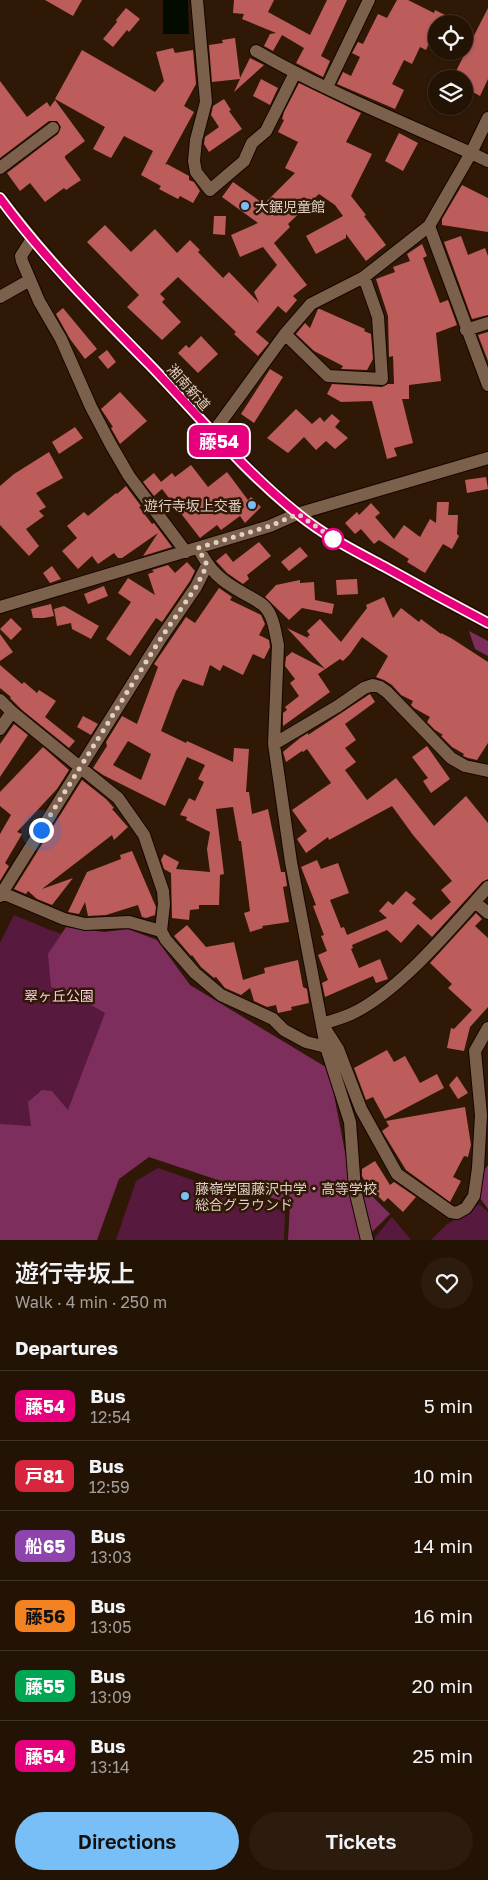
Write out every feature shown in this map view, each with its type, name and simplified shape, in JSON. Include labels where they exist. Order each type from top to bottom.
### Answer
[{"type":"main road","name":"湘南新道","points":[[0,198],[60,272],[149,364],[212,434],[298,514],[350,549],[488,623]]},
{"type":"street","points":[[197,0],[206,102],[196,140],[194,160],[196,172],[210,190],[244,161],[252,143],[266,131],[295,73]]},
{"type":"street","points":[[328,87],[369,0]]},
{"type":"street","points":[[256,51],[295,73],[328,87],[396,121],[488,161]]},
{"type":"street","points":[[212,434],[285,334],[311,304],[364,276],[429,226],[471,153],[488,118]]},
{"type":"street","points":[[0,168],[53,128]]},
{"type":"street","points":[[429,226],[488,385]]},
{"type":"street","points":[[32,239],[21,256],[30,280],[91,407],[129,476],[207,565],[228,584],[263,606],[271,616],[278,645],[274,744],[291,862],[326,1047],[350,1122],[355,1190],[367,1240]]},
{"type":"street","points":[[285,334],[328,376],[382,380],[378,317],[364,276]]},
{"type":"street","points":[[0,297],[30,280]]},
{"type":"street","points":[[466,330],[488,323]]},
{"type":"street","points":[[0,607],[270,526],[298,514],[488,458]]},
{"type":"street","points":[[162,931],[129,922],[85,924],[64,919],[1,894],[156,645],[196,587],[207,565]]},
{"type":"street","points":[[274,744],[338,706],[364,688],[373,685],[387,692],[451,758],[465,766],[488,772]]},
{"type":"street","points":[[0,700],[12,712],[118,798],[144,836],[163,891],[162,931],[166,940],[195,973],[221,995],[272,1019],[284,1030],[306,1042],[326,1047]]},
{"type":"street","points":[[0,729],[12,712]]},
{"type":"street","points":[[322,1024],[352,1014],[379,996],[414,966],[488,887]]},
{"type":"street","points":[[475,902],[488,913]]},
{"type":"street","points":[[322,1024],[338,1049],[361,1109],[397,1174],[451,1212],[457,1213],[466,1208],[474,1196],[478,1168],[481,1115],[475,1051],[488,1028]]},
{"type":"green space","name":"翠ヶ丘公園","points":[[14,915],[77,939],[123,941],[93,1092],[0,1166],[0,943]]},
{"type":"green space","name":"藤嶺学園藤沢中学・高等学校 総合グラウンド","points":[[158,1168],[285,1212],[284,1240],[116,1240],[136,1181]]},
{"type":"green space","points":[[479,1204],[488,1212],[488,1240],[431,1240],[446,1225]]},
{"type":"green space","points":[[392,1217],[411,1240],[375,1240],[375,1237]]},
{"type":"shaded area","points":[[163,0],[188,0],[189,34],[163,34]]},
{"type":"shaded area","points":[[469,631],[488,641],[488,656],[475,649]]},
{"type":"shaded area","points":[[66,927],[104,932],[128,929],[157,940],[190,985],[329,1069],[349,1173],[390,1214],[372,1232],[372,1240],[288,1240],[290,1204],[149,1157],[119,1179],[97,1240],[0,1240],[0,1124],[31,1126],[28,1102],[42,1090],[52,1091],[68,1110],[105,1013],[79,998],[51,987],[48,954]]},
{"type":"shaded area","points":[[488,1165],[488,1209],[477,1194],[483,1172]]},
{"type":"building","points":[[45,0],[82,0],[73,16]]},
{"type":"building","points":[[234,0],[274,0],[268,12],[310,35],[327,0],[347,0],[321,56],[330,61],[323,77],[296,63],[304,48],[282,35],[273,51],[264,46],[270,34],[276,33],[242,19],[244,14],[233,13]]},
{"type":"building","points":[[397,0],[408,0],[434,13],[435,10],[445,15],[428,15],[428,46],[426,50],[420,47],[412,64],[404,60],[392,84],[404,90],[395,109],[337,84],[343,72],[351,76],[360,57],[352,53],[358,42],[363,44],[378,14],[387,18]]},
{"type":"building","points":[[126,8],[140,19],[129,32],[127,30],[113,47],[103,39]]},
{"type":"building","points":[[488,8],[488,79],[480,96],[473,92],[473,70],[457,70],[462,60],[473,60],[473,38]]},
{"type":"building","points":[[235,38],[240,78],[250,58],[264,65],[234,92],[240,79],[212,82],[209,45],[223,43],[222,40]]},
{"type":"building","points":[[173,48],[175,53],[193,50],[196,84],[184,106],[194,112],[165,165],[167,164],[189,176],[189,180],[194,182],[200,191],[193,203],[180,196],[178,199],[159,189],[161,186],[141,175],[153,151],[124,136],[111,158],[93,149],[105,127],[55,99],[82,50],[155,92],[164,81],[156,52]]},
{"type":"building","points":[[261,79],[278,88],[270,105],[253,96]]},
{"type":"building","points":[[0,81],[27,117],[47,102],[50,107],[55,100],[85,141],[65,156],[81,180],[66,190],[64,188],[45,202],[30,183],[20,191],[7,173],[58,134],[61,127],[57,121],[49,121],[0,158]]},
{"type":"building","points":[[299,83],[361,113],[346,142],[372,154],[351,196],[386,245],[366,261],[346,234],[346,238],[316,254],[306,236],[343,216],[335,205],[319,194],[288,224],[290,227],[274,243],[307,285],[293,296],[297,300],[286,313],[278,306],[256,332],[269,343],[258,356],[234,334],[236,332],[178,277],[160,294],[165,299],[162,302],[181,322],[162,340],[127,307],[139,295],[87,242],[105,225],[131,252],[155,229],[177,253],[190,240],[200,250],[198,252],[223,278],[229,272],[259,303],[254,292],[277,265],[263,247],[240,257],[231,235],[258,223],[222,197],[233,182],[264,204],[295,173],[285,168],[298,142],[278,132],[284,120],[282,119],[284,112]]},
{"type":"building","points":[[224,99],[231,110],[229,111],[242,129],[209,152],[204,144],[205,137],[219,127],[211,115],[213,106]]},
{"type":"building","points":[[399,133],[418,143],[403,171],[385,161]]},
{"type":"building","points":[[462,185],[488,198],[488,232],[442,225],[442,219]]},
{"type":"building","points":[[214,216],[226,216],[225,235],[213,234]]},
{"type":"building","points":[[461,236],[468,255],[485,248],[488,256],[488,315],[472,319],[444,242]]},
{"type":"building","points":[[422,244],[427,256],[423,258],[440,303],[448,300],[457,325],[436,333],[441,381],[409,385],[409,399],[402,399],[413,443],[394,448],[397,456],[387,459],[372,401],[341,402],[327,394],[332,384],[382,387],[394,384],[393,356],[389,357],[388,316],[376,279],[395,272],[393,267],[410,261],[407,254]]},
{"type":"building","points":[[63,308],[97,349],[85,359],[70,339],[56,314]]},
{"type":"building","points":[[318,309],[365,329],[364,331],[371,334],[373,359],[367,370],[341,369],[343,366],[314,351],[296,334],[305,323],[310,328]]},
{"type":"building","points":[[488,332],[488,361],[478,335]]},
{"type":"building","points":[[201,336],[218,354],[198,373],[178,353],[186,345],[189,348]]},
{"type":"building","points":[[107,350],[116,362],[108,369],[98,357]]},
{"type":"building","points":[[270,369],[283,377],[254,423],[241,414]]},
{"type":"building","points":[[120,392],[147,421],[120,444],[111,428],[113,427],[101,409]]},
{"type":"building","points":[[296,409],[312,424],[320,417],[324,422],[332,414],[340,421],[335,427],[348,438],[335,449],[326,441],[316,450],[304,437],[288,453],[267,438]]},
{"type":"building","points":[[75,427],[83,438],[59,454],[52,442]]},
{"type":"building","points":[[49,452],[63,478],[36,493],[46,507],[39,511],[44,516],[26,529],[39,546],[29,556],[0,525],[0,486],[14,474]]},
{"type":"building","points":[[191,465],[208,487],[227,472],[248,500],[251,497],[261,507],[245,523],[240,516],[221,530],[217,525],[200,538],[162,489],[154,496],[143,482],[154,473],[161,482],[172,473],[175,477]]},
{"type":"building","points":[[486,477],[488,489],[467,493],[465,480]]},
{"type":"building","points":[[126,486],[141,506],[139,507],[172,547],[143,556],[158,533],[122,558],[118,558],[114,553],[98,564],[92,556],[78,569],[62,551],[77,538],[67,526],[84,512],[88,516]]},
{"type":"building","points":[[437,502],[449,502],[448,515],[458,515],[457,534],[459,536],[452,549],[443,544],[425,573],[407,562],[409,559],[379,540],[374,544],[361,529],[355,534],[345,523],[357,512],[359,515],[371,503],[380,513],[375,517],[394,539],[404,525],[420,537],[430,519],[436,523]]},
{"type":"building","points":[[259,542],[271,556],[247,575],[249,579],[243,584],[227,573],[216,561],[226,553],[233,562]]},
{"type":"building","points":[[300,547],[308,556],[289,571],[281,562]]},
{"type":"building","points":[[187,562],[195,571],[190,581],[162,622],[156,618],[130,656],[106,639],[131,602],[118,593],[128,578],[155,595],[148,574],[154,572],[152,570],[168,565],[175,573]]},
{"type":"building","points":[[52,566],[61,579],[50,583],[43,573]]},
{"type":"building","points":[[357,579],[358,594],[337,595],[336,580]]},
{"type":"building","points":[[300,580],[300,583],[314,582],[315,600],[334,604],[332,614],[302,608],[289,620],[265,597],[276,585]]},
{"type":"building","points":[[104,586],[108,596],[88,604],[84,594]]},
{"type":"building","points":[[219,588],[232,597],[230,600],[261,615],[265,624],[259,635],[269,640],[270,647],[264,659],[253,654],[243,675],[223,665],[220,671],[210,665],[203,686],[183,679],[176,691],[161,731],[233,762],[234,748],[249,749],[246,792],[249,792],[252,814],[268,809],[281,872],[285,872],[287,886],[283,887],[289,922],[262,926],[263,928],[250,932],[244,913],[250,911],[241,841],[239,841],[233,807],[216,809],[224,874],[220,875],[219,905],[199,905],[199,909],[190,910],[189,920],[172,918],[171,873],[164,869],[161,860],[164,854],[179,862],[176,869],[210,872],[207,849],[210,832],[186,820],[187,817],[180,815],[189,798],[195,801],[204,782],[198,779],[205,765],[187,757],[165,806],[103,775],[93,768],[107,746],[106,742],[122,716],[137,724],[158,667],[154,664],[186,617],[195,623]],"holes":[[[128,741],[151,754],[141,780],[113,765]]]},
{"type":"building","points":[[384,597],[393,618],[401,608],[419,622],[421,619],[441,634],[451,638],[488,662],[488,743],[477,760],[463,756],[464,754],[452,747],[441,736],[443,735],[427,722],[430,717],[411,705],[413,701],[401,695],[392,685],[376,677],[388,656],[362,637],[343,661],[340,659],[318,674],[330,692],[283,726],[283,713],[287,710],[285,707],[299,696],[290,683],[295,679],[285,666],[286,657],[292,652],[325,669],[287,628],[310,639],[307,637],[310,635],[307,631],[320,619],[341,642],[367,608],[366,605]]},
{"type":"building","points":[[51,604],[54,616],[33,618],[31,609]]},
{"type":"building","points":[[64,606],[99,626],[91,639],[72,629],[71,623],[57,626],[54,609]]},
{"type":"building","points":[[11,618],[22,629],[11,640],[0,629]]},
{"type":"building","points":[[0,634],[13,652],[0,661]]},
{"type":"building","points":[[0,665],[22,684],[24,682],[37,693],[39,690],[56,701],[45,717],[75,741],[69,748],[22,710],[0,688]]},
{"type":"building","points":[[370,694],[375,702],[345,724],[356,740],[345,748],[356,762],[345,770],[367,800],[396,778],[434,826],[466,796],[488,823],[488,879],[482,882],[432,937],[418,924],[401,943],[387,930],[352,945],[353,948],[351,949],[359,968],[380,959],[388,979],[376,983],[373,976],[325,997],[322,983],[328,980],[318,955],[327,951],[321,936],[324,935],[313,906],[316,905],[301,867],[317,860],[321,869],[338,863],[349,893],[330,900],[341,928],[344,927],[347,935],[387,918],[379,911],[388,901],[393,905],[406,891],[416,899],[412,903],[431,920],[451,902],[441,890],[452,881],[413,835],[392,806],[329,840],[328,837],[306,853],[297,839],[307,831],[292,810],[331,783],[307,749],[286,762],[283,752],[300,738],[308,733],[308,735]]},
{"type":"building","points":[[83,716],[98,724],[91,735],[77,727]]},
{"type":"building","points":[[14,724],[28,735],[0,777],[0,744]]},
{"type":"building","points":[[427,746],[450,779],[431,793],[423,781],[428,778],[412,757]]},
{"type":"building","points":[[43,747],[69,770],[57,789],[17,832],[22,834],[5,863],[9,866],[0,881],[0,834],[11,815],[0,806],[0,792]]},
{"type":"building","points":[[82,780],[106,799],[128,827],[114,840],[112,835],[42,889],[73,878],[52,905],[37,899],[28,891],[26,894],[14,889]]},
{"type":"building","points":[[132,851],[156,907],[155,915],[146,918],[142,917],[138,905],[106,915],[88,916],[85,902],[79,914],[68,912],[87,872],[121,859],[120,855]]},
{"type":"building","points":[[476,913],[482,919],[475,926],[488,938],[488,1007],[470,1027],[464,1051],[447,1048],[451,1028],[454,1029],[472,1010],[448,988],[452,984],[430,963]]},
{"type":"building","points":[[187,925],[206,947],[234,942],[243,980],[265,973],[264,968],[298,960],[303,987],[307,989],[309,1003],[291,1007],[292,1010],[278,1013],[276,1005],[267,1007],[254,1001],[250,988],[241,995],[225,988],[216,977],[214,978],[201,967],[174,936]]},
{"type":"building","points":[[387,1050],[394,1062],[405,1056],[420,1083],[437,1074],[444,1088],[385,1119],[373,1097],[366,1100],[354,1068]]},
{"type":"building","points":[[457,1076],[468,1093],[458,1099],[449,1085]]},
{"type":"building","points":[[465,1107],[471,1145],[468,1157],[464,1156],[453,1177],[461,1181],[450,1202],[406,1170],[382,1131],[389,1126],[386,1121]]},
{"type":"building","points":[[375,1161],[390,1185],[394,1182],[416,1197],[403,1212],[388,1198],[384,1202],[367,1185],[362,1176],[362,1169]]},
{"type":"bus line","name":"藤54","points":[[0,198],[60,272],[149,364],[212,434],[298,514],[350,549],[488,623]]},
{"type":"place","name":"大鋸児童館","points":[[245,206]]},
{"type":"place","name":"遊行寺坂上交番","points":[[252,505]]},
{"type":"place","name":"藤嶺学園藤沢中学・高等学校 総合グラウンド","points":[[185,1196]]},
{"type":"route","points":[[41,830],[161,638],[196,587],[207,565],[198,548],[270,526],[298,514],[337,541],[333,539]]}]
